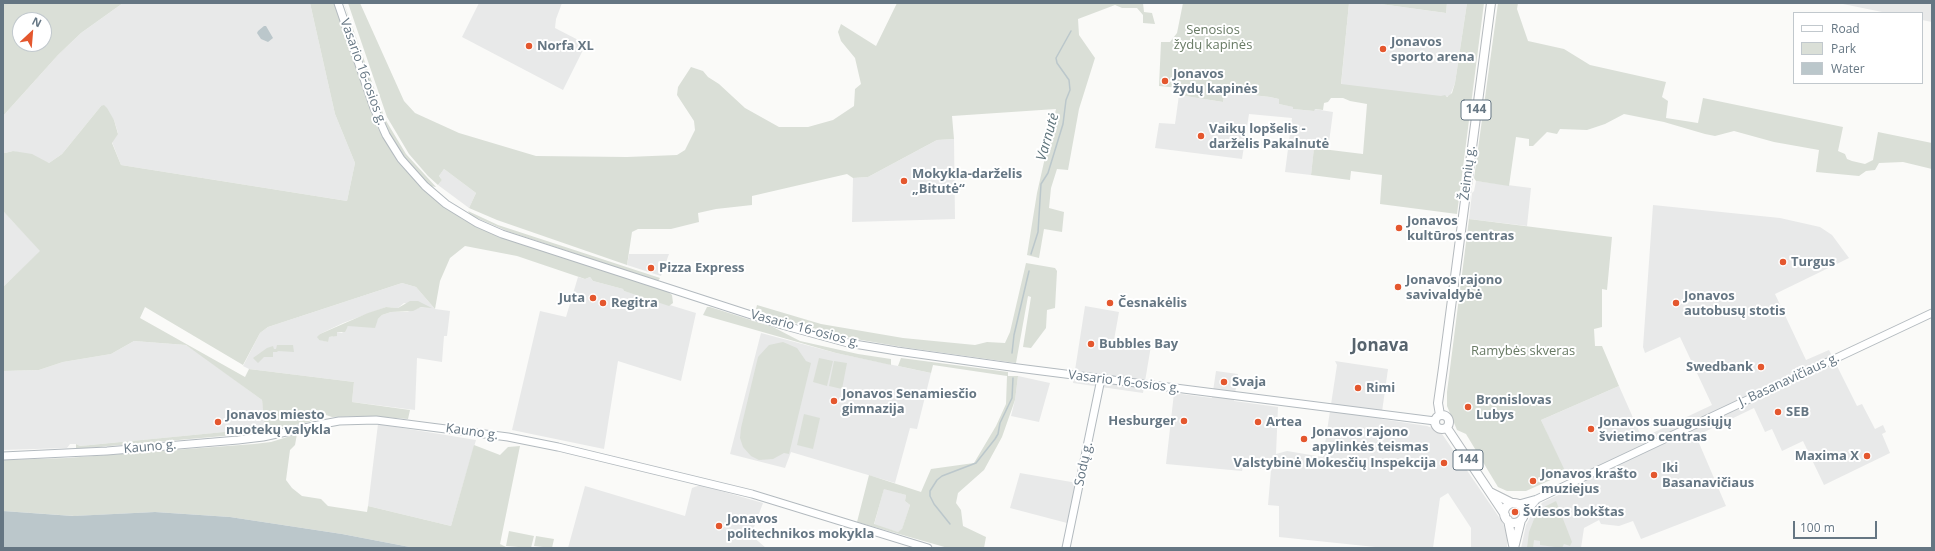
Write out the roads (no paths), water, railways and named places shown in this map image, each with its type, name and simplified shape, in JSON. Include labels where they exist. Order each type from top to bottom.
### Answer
[{"type":"main road","name":"Vasario 16-osios g.","points":[[338,3],[374,108],[386,135],[398,154],[417,178],[434,194],[454,209],[485,227],[520,240],[816,335],[897,351],[1102,379],[1438,418]]},
{"type":"main road","name":"Žeimių g.","points":[[1438,418],[1438,403],[1491,3]]},
{"type":"main road","name":"J. Basanavičiaus g.","points":[[1515,503],[1537,499],[1932,313]]},
{"type":"main road","name":"Sodų g.","points":[[1066,548],[1102,379]]},
{"type":"main road","name":"144","points":[[1445,415],[1450,420],[1446,428],[1438,428],[1438,418],[1445,415]]},
{"type":"main road","name":"Kauno g.","points":[[3,456],[107,451],[238,440],[263,437],[339,421],[376,420],[500,436],[558,447],[752,494],[928,548]]},
{"type":"main road","name":"144","points":[[1446,428],[1507,518]]},
{"type":"main road","name":"144","points":[[1490,492],[1515,503]]},
{"type":"main road","name":"J. Basanavičiaus g.","points":[[1522,517],[1537,499]]},
{"type":"main road","points":[[1515,503],[1523,508],[1514,548],[1507,518],[1507,506],[1515,503]]},
{"type":"main road","points":[[1507,518],[1514,522],[1522,517]]},
{"type":"water","points":[[264,26],[266,26],[273,38],[268,42],[261,39],[257,33]]},
{"type":"water","points":[[3,511],[73,516],[155,512],[230,517],[342,534],[415,548],[3,548]]},
{"type":"waterway","name":"Varnutė","points":[[1031,254],[1038,232],[1041,184],[1048,173],[1063,124],[1066,100],[1070,90],[1069,80],[1057,63],[1056,58],[1071,31]]},
{"type":"waterway","name":"Varnutė","points":[[1012,353],[1014,335],[1029,271]]},
{"type":"waterway","name":"Varnutė","points":[[950,524],[934,504],[930,496],[930,491],[937,480],[942,476],[976,463],[995,439],[998,434],[1000,423],[1012,398],[1013,378]]},
{"type":"place","name":"Norfa XL","points":[[529,46]]},
{"type":"place","name":"Jonavos sporto arena","points":[[1383,49]]},
{"type":"place","name":"Jonavos žydų kapinės","points":[[1165,81]]},
{"type":"place","name":"Vaikų lopšelis - darželis Pakalnutė","points":[[1201,136]]},
{"type":"place","name":"Mokykla-darželis „Bitutė“","points":[[904,181]]},
{"type":"place","name":"Jonavos kultūros centras","points":[[1399,228]]},
{"type":"place","name":"Turgus","points":[[1783,262]]},
{"type":"place","name":"Pizza Express","points":[[651,268]]},
{"type":"place","name":"Jonavos rajono savivaldybė","points":[[1398,287]]},
{"type":"place","name":"Juta","points":[[593,298]]},
{"type":"place","name":"Regitra","points":[[603,303]]},
{"type":"place","name":"Česnakėlis","points":[[1110,303]]},
{"type":"place","name":"Jonavos autobusų stotis","points":[[1676,303]]},
{"type":"place","name":"Bubbles Bay","points":[[1091,344]]},
{"type":"place","name":"Swedbank","points":[[1761,367]]},
{"type":"place","name":"Svaja","points":[[1224,382]]},
{"type":"place","name":"Rimi","points":[[1358,388]]},
{"type":"place","name":"Jonavos Senamiesčio gimnazija","points":[[834,401]]},
{"type":"place","name":"Bronislovas Lubys","points":[[1468,407]]},
{"type":"place","name":"SEB","points":[[1778,412]]},
{"type":"place","name":"Hesburger","points":[[1184,421]]},
{"type":"place","name":"Jonavos miesto nuotekų valykla","points":[[218,422]]},
{"type":"place","name":"Artea","points":[[1258,422]]},
{"type":"place","name":"Jonavos suaugusiųjų švietimo centras","points":[[1591,429]]},
{"type":"place","name":"Jonavos rajono apylinkės teismas","points":[[1304,439]]},
{"type":"place","name":"Maxima X","points":[[1867,456]]},
{"type":"place","name":"Valstybinė Mokesčių Inspekcija","points":[[1444,463]]},
{"type":"place","name":"Iki Basanavičiaus","points":[[1654,475]]},
{"type":"place","name":"Jonavos krašto muziejus","points":[[1533,481]]},
{"type":"place","name":"Šviesos bokštas","points":[[1515,512]]},
{"type":"place","name":"Jonavos politechnikos mokykla","points":[[719,526]]},
{"type":"district","name":"Jonava","points":[[1380,346]]},
{"type":"park label","name":"Senosios žydų kapinės","points":[[1213,38]]},
{"type":"park label","name":"Ramybės skveras","points":[[1523,351]]}]
